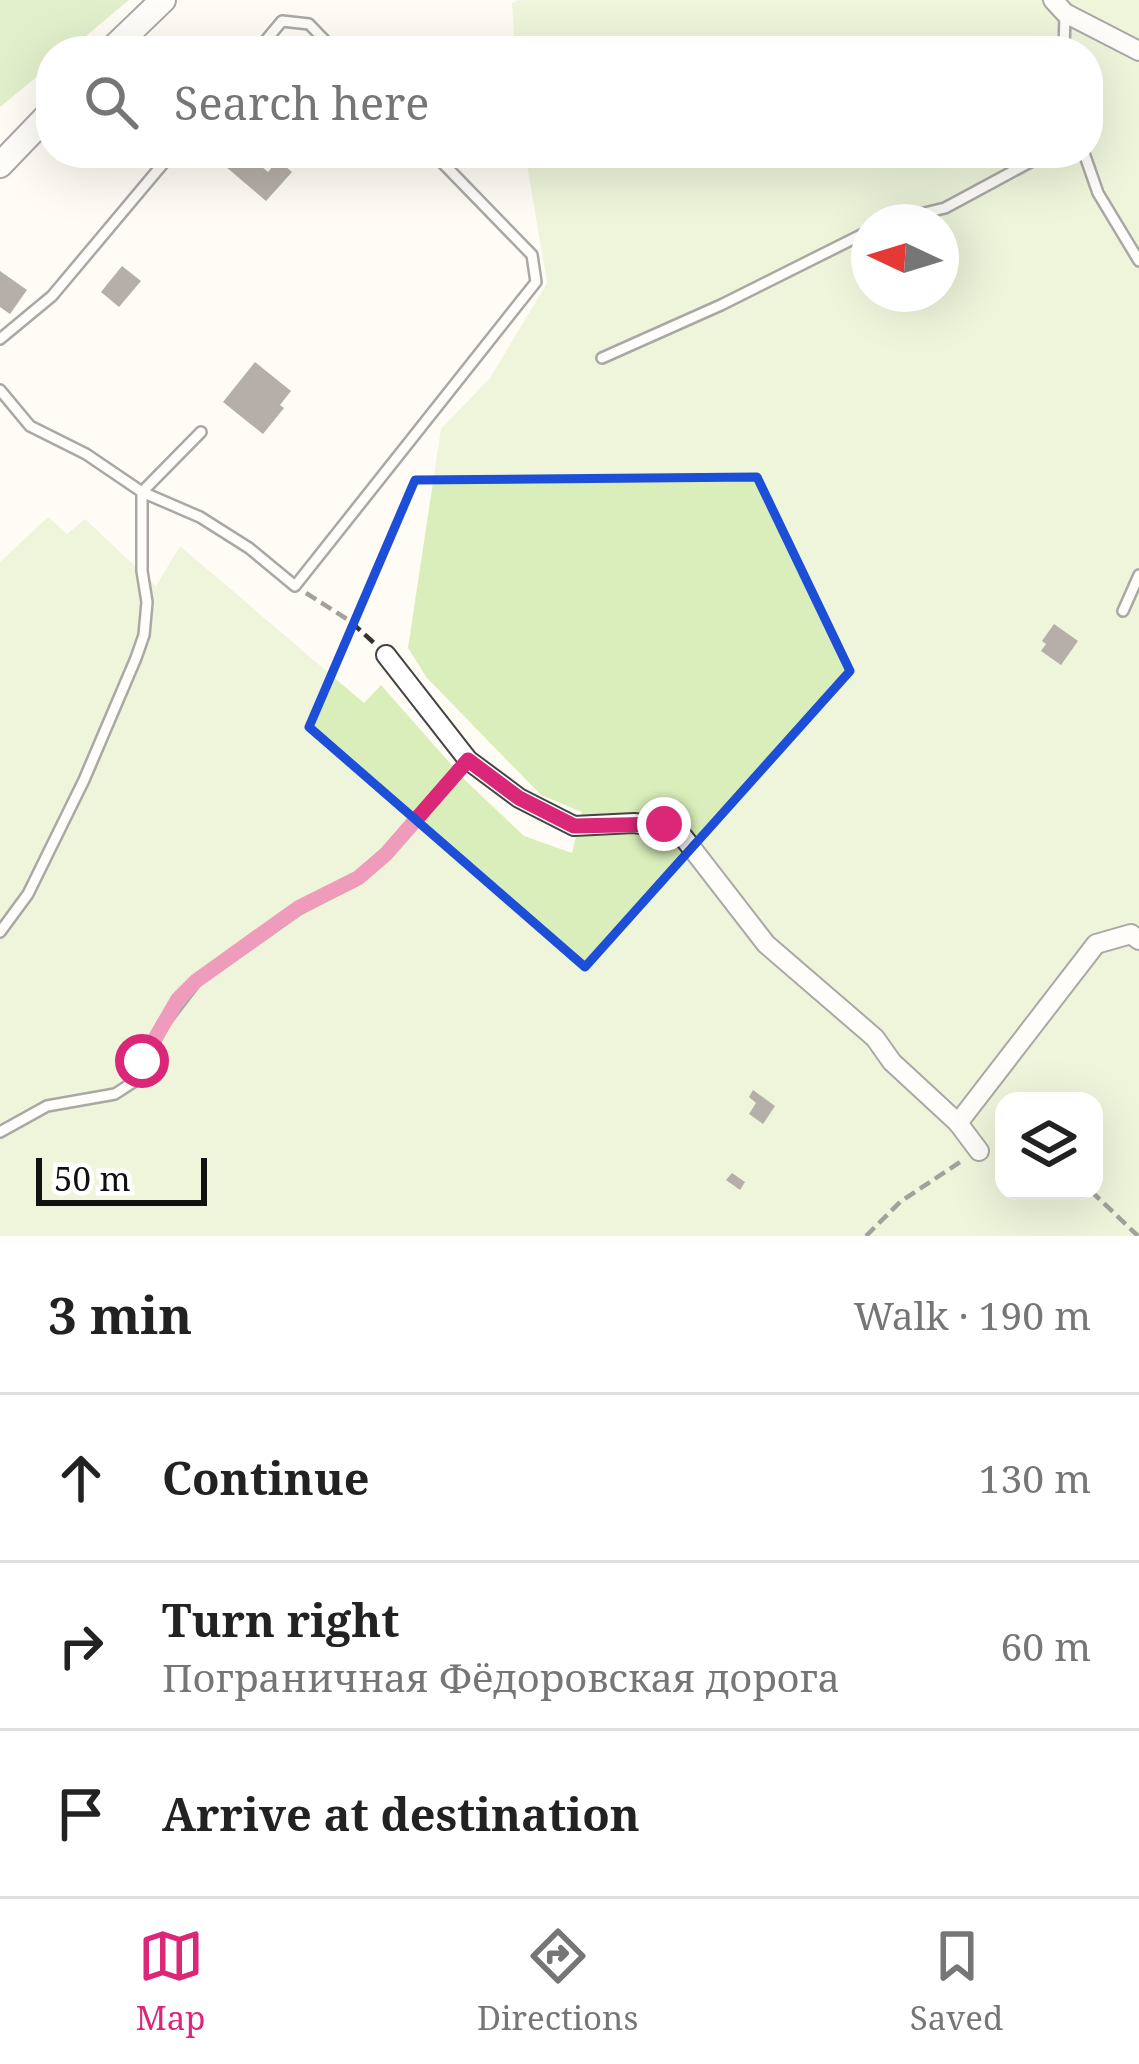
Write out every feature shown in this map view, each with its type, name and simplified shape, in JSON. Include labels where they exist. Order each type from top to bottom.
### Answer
[{"type":"street","points":[[126,36],[164,0]]},
{"type":"street","points":[[1059,6],[1139,51]]},
{"type":"street","points":[[0,165],[36,128]]},
{"type":"street","points":[[386,656],[468,760],[519,798],[574,826],[634,823],[676,829],[766,944],[874,1038],[892,1062],[958,1123],[979,1151]]},
{"type":"street","points":[[958,1123],[1096,944],[1119,935],[1131,934],[1139,940]]},
{"type":"lane","points":[[1059,6],[1062,36]]},
{"type":"lane","points":[[270,36],[282,21],[309,24],[321,36]]},
{"type":"lane","points":[[0,339],[52,296],[159,168]]},
{"type":"lane","points":[[0,391],[30,426],[86,454],[142,492],[200,517],[249,548],[295,586],[536,282],[532,255],[448,168]]},
{"type":"lane","points":[[952,204],[1019,168]]},
{"type":"lane","points":[[1089,168],[1098,194],[1139,261]]},
{"type":"lane","points":[[602,358],[851,240]]},
{"type":"lane","points":[[0,932],[37,875],[136,658],[147,602],[142,492],[201,432]]},
{"type":"lane","points":[[1123,611],[1139,575]]},
{"type":"lane","points":[[0,1132],[47,1106],[115,1094],[135,1081],[163,1024],[196,981],[298,908],[358,878],[386,854],[468,760]]},
{"type":"path","points":[[295,586],[350,621],[386,656]]},
{"type":"path","points":[[866,1236],[900,1202],[979,1151]]},
{"type":"path","points":[[1100,1200],[1138,1236]]},
{"type":"highlighted area","points":[[757,477],[850,671],[585,967],[309,727],[415,480]]},
{"type":"green space","points":[[0,0],[129,0],[86,36],[36,36],[36,77],[0,107]]},
{"type":"green space","points":[[1139,0],[1139,1236],[0,1236],[0,562],[48,517],[67,534],[85,519],[156,586],[180,546],[364,703],[381,685],[464,779],[524,836],[572,853],[582,812],[541,795],[427,678],[408,648],[441,429],[490,378],[547,283],[528,168],[1103,168],[1103,36],[514,36],[512,3]]},
{"type":"building","points":[[227,168],[268,172],[287,168],[292,172],[266,201]]},
{"type":"building","points":[[122,266],[141,281],[119,307],[101,292]]},
{"type":"building","points":[[0,271],[27,290],[10,314],[0,307]]},
{"type":"building","points":[[255,362],[291,391],[263,434],[223,402]]},
{"type":"building","points":[[1054,624],[1078,641],[1061,665],[1041,651]]},
{"type":"building","points":[[753,1090],[775,1106],[763,1124],[749,1114],[756,1103],[749,1097]]},
{"type":"building","points":[[732,1173],[745,1182],[740,1190],[726,1180]]},
{"type":"route","points":[[142,1061],[178,999],[196,981],[298,908],[358,878],[386,854],[468,760],[519,798],[574,826],[664,824]]}]
